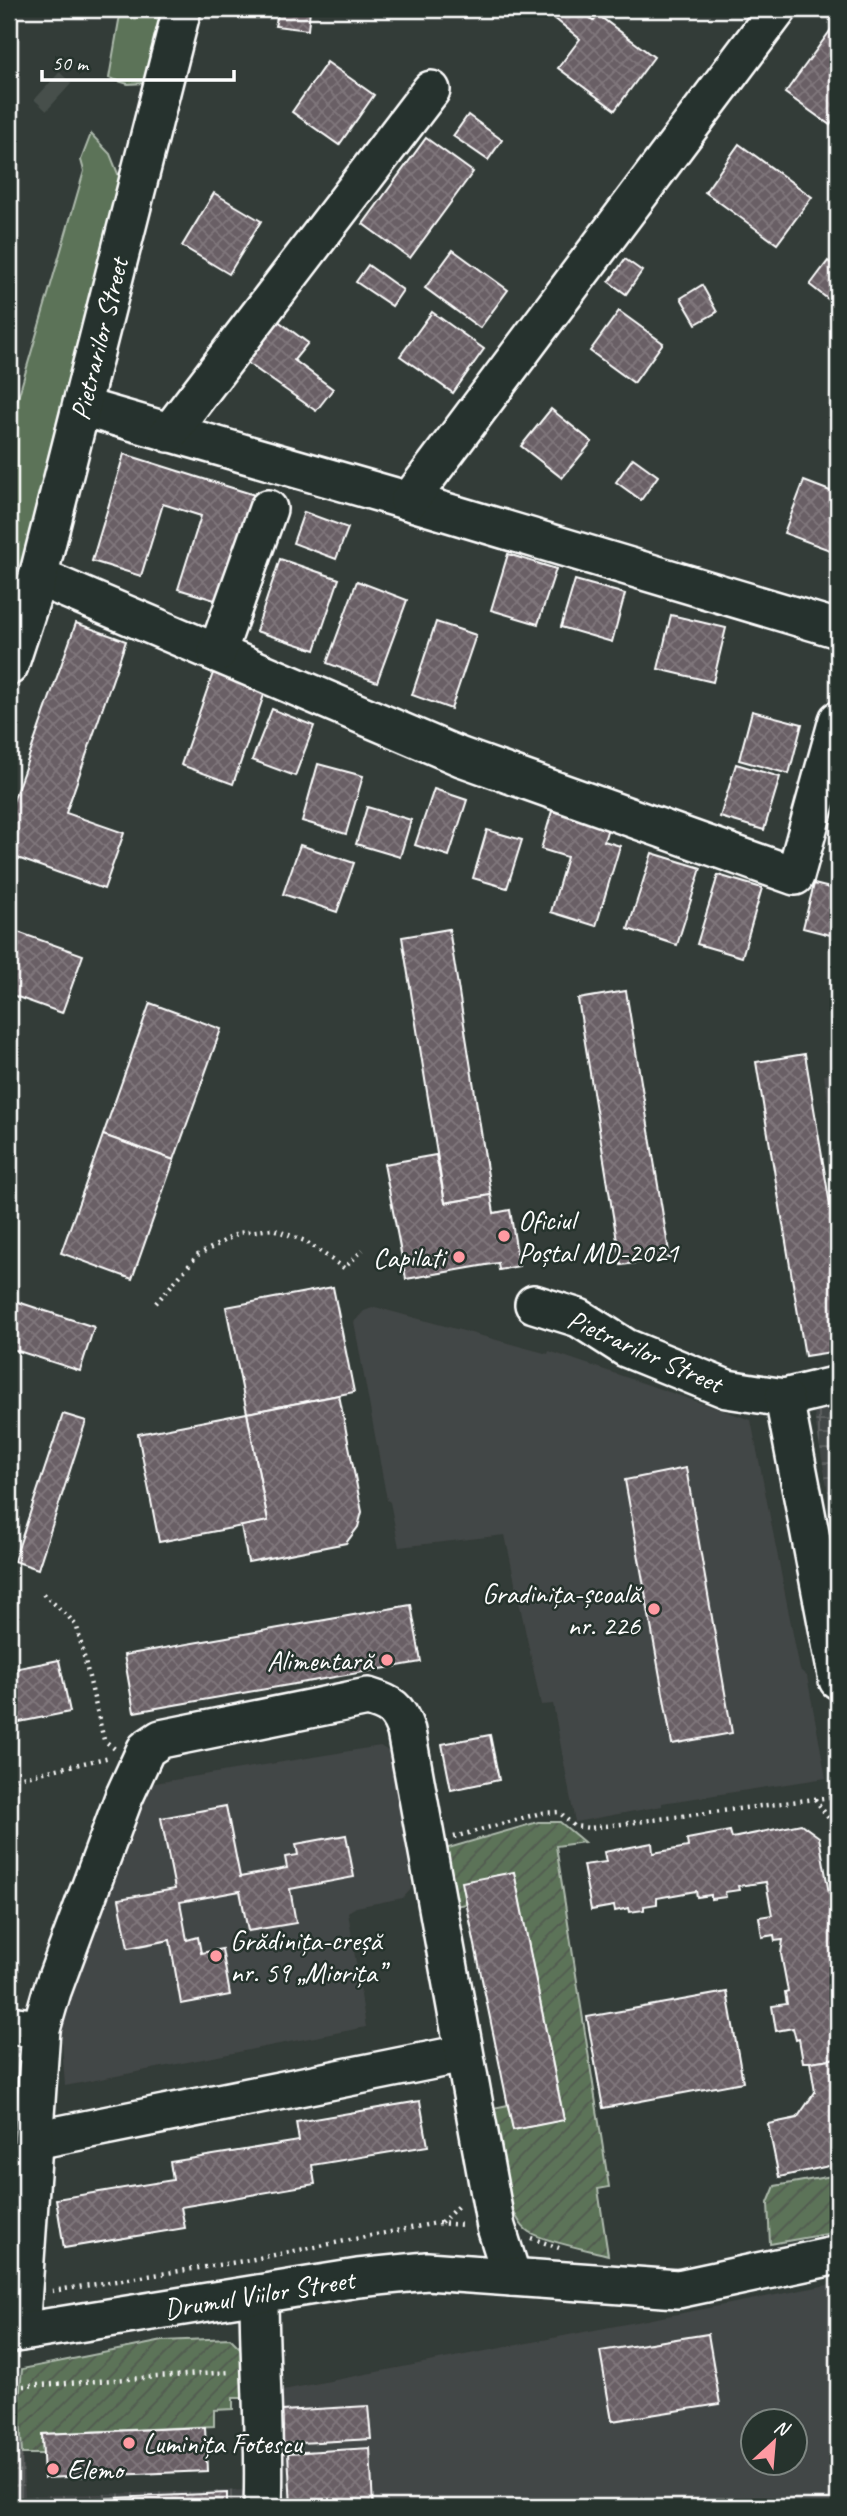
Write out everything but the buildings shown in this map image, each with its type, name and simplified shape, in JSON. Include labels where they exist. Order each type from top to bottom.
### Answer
[{"type":"street","name":"Pietrarilor Street","points":[[9,666],[38,578],[182,9]]},
{"type":"street","points":[[409,501],[778,9]]},
{"type":"street","points":[[169,433],[431,90]]},
{"type":"street","points":[[82,407],[838,629]]},
{"type":"street","points":[[217,653],[268,509]]},
{"type":"street","points":[[38,578],[461,757],[794,876],[838,720]]},
{"type":"street","name":"Pietrarilor Street","points":[[534,1304],[579,1318],[626,1348],[727,1389],[784,1398],[838,1385]]},
{"type":"street","points":[[784,1398],[838,1680]]},
{"type":"street","points":[[14,2333],[19,2210],[35,2140],[25,2027],[52,1991],[124,1797],[146,1749],[161,1739],[368,1697],[390,1704],[400,1715],[406,1731],[496,2227],[512,2277]]},
{"type":"street","points":[[35,2140],[463,2054]]},
{"type":"street","name":"Drumul Viilor Street","points":[[14,2333],[358,2278],[427,2271],[678,2289],[838,2255]]},
{"type":"street","points":[[259,2294],[259,2370],[265,2453],[263,2507]]},
{"type":"path","points":[[156,1303],[198,1255],[239,1233],[273,1229],[305,1241],[344,1268],[363,1250]]},
{"type":"path","points":[[9,1780],[117,1756],[114,1748],[104,1740],[77,1627],[43,1594]]},
{"type":"path","points":[[426,1844],[541,1813],[559,1812],[575,1826],[590,1828],[838,1796]]},
{"type":"path","points":[[815,1799],[832,1823],[838,1857]]},
{"type":"path","points":[[9,2387],[259,2370]]},
{"type":"shaded area","points":[[838,1073],[838,1162],[824,1075]]},
{"type":"shaded area","name":"Gradinița-școală nr. 226","points":[[375,1307],[548,1354],[549,1351],[751,1420],[800,1670],[807,1676],[826,1778],[662,1803],[662,1806],[575,1822],[553,1704],[541,1705],[505,1535],[399,1547],[390,1502],[387,1500],[354,1322],[364,1311]]},
{"type":"shaded area","points":[[838,1399],[838,1548],[814,1414],[826,1402]]},
{"type":"shaded area","name":"Grădinița-creșă nr. 59 „Miorița”","points":[[380,1746],[390,1752],[412,1888],[403,1898],[356,1907],[348,1912],[366,2027],[65,2086],[59,1999],[143,1785]]},
{"type":"shaded area","points":[[838,2283],[838,2507],[283,2507],[278,2391]]},
{"type":"shaded area","points":[[19,2400],[25,2496],[253,2490],[281,2464],[283,2507],[9,2507],[9,2402]]},
{"type":"green space","points":[[121,9],[172,9],[145,83],[128,84],[109,78]]},
{"type":"green space","points":[[91,134],[110,154],[127,196],[9,630],[9,429],[84,171],[81,160]]},
{"type":"green space","points":[[538,1822],[560,1822],[584,1842],[556,1846],[609,2187],[598,2189],[608,2255],[555,2242],[529,2232],[513,2210],[502,2175],[489,2109],[508,2105],[513,2130],[564,2119],[514,1873],[467,1904],[448,1907],[445,1849]]},
{"type":"green space","points":[[838,2175],[838,2232],[770,2244],[768,2203],[775,2186]]},
{"type":"green space","points":[[230,2338],[242,2350],[251,2398],[233,2398],[233,2409],[214,2410],[214,2426],[42,2434],[43,2454],[22,2454],[19,2400],[22,2369],[163,2341]]},
{"type":"tunnel","points":[[47,86],[59,97]]},
{"type":"place","name":"Oficiul Poștal MD-2021","points":[[504,1236]]},
{"type":"place","name":"Capilati","points":[[459,1257]]},
{"type":"place","name":"Gradinița-școală nr. 226","points":[[654,1609]]},
{"type":"place","name":"Alimentară","points":[[387,1660]]},
{"type":"place","name":"Grădinița-creșă nr. 59 „Miorița”","points":[[216,1956]]},
{"type":"place","name":"Luminița Fotescu","points":[[129,2443]]},
{"type":"place","name":"Elemo","points":[[53,2469]]}]
